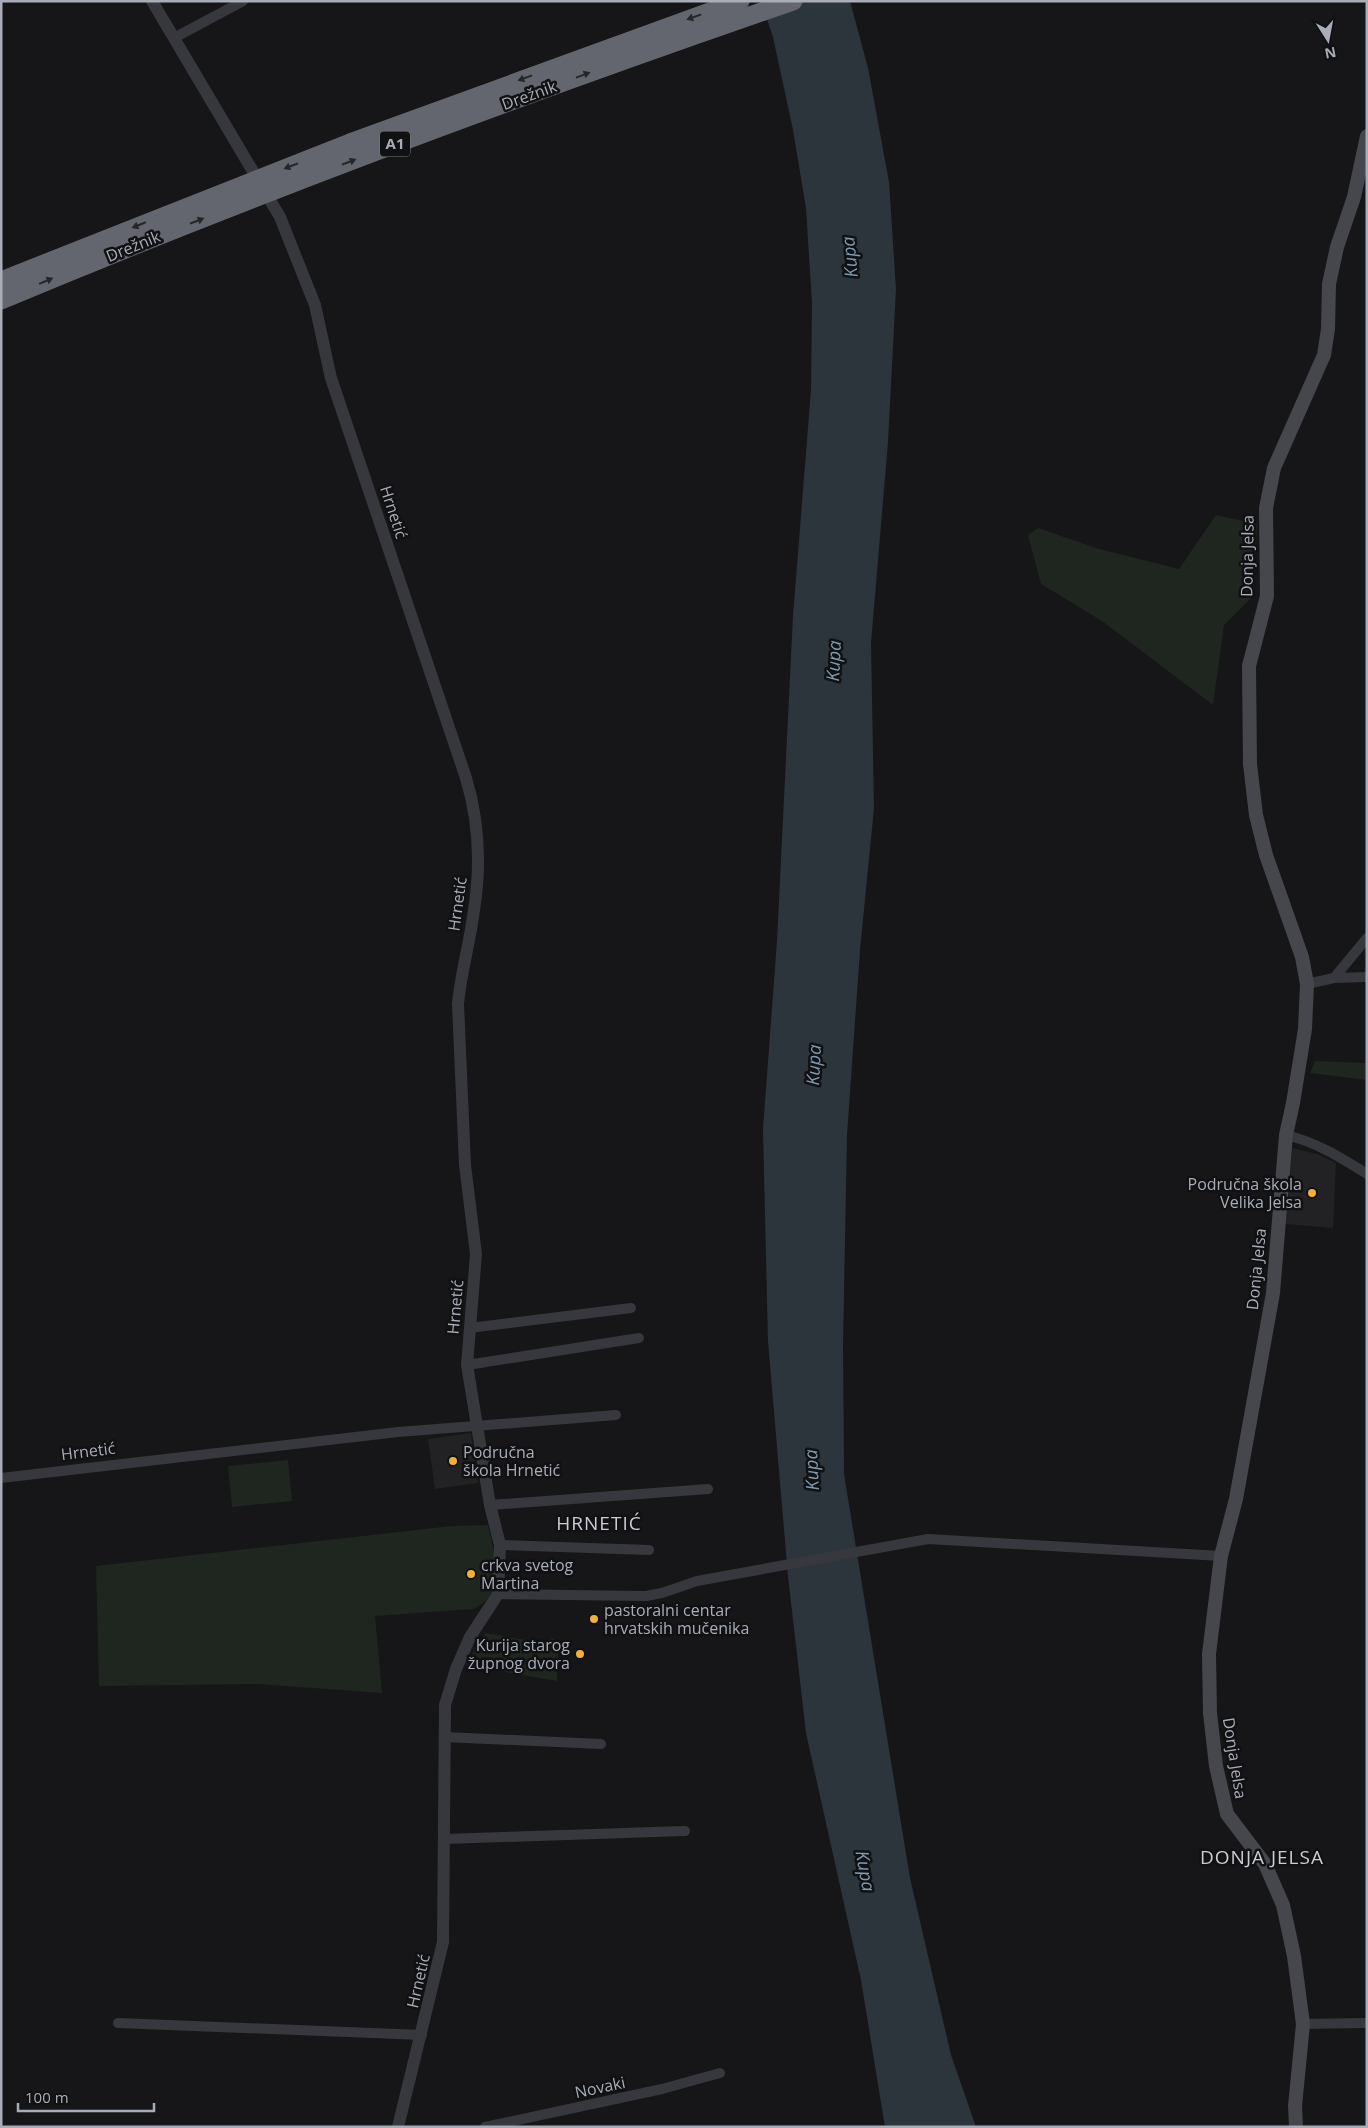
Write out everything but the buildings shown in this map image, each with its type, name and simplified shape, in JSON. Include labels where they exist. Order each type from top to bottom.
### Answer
[{"type":"highway","name":"Drežnik","points":[[1,282],[322,154],[740,1]]},
{"type":"highway","name":"Drežnik","points":[[1,300],[150,239],[443,126],[793,1]]},
{"type":"main road","name":"Donja Jelsa","points":[[1296,2127],[1295,2106],[1304,2024],[1284,1905],[1265,1864],[1226,1814],[1216,1766],[1210,1713],[1209,1654],[1221,1556],[1236,1499],[1273,1293],[1286,1135],[1305,1030],[1307,984],[1302,958],[1266,855],[1256,815],[1250,764],[1250,666],[1267,596],[1266,508],[1274,468],[1324,354],[1328,329],[1329,284],[1337,247],[1354,197],[1367,136]]},
{"type":"street","points":[[152,1],[174,38],[243,1]]},
{"type":"street","name":"Hrnetić","points":[[174,38],[280,217],[315,305],[331,378],[466,778],[475,816],[478,863],[476,894],[460,978],[458,1004],[465,1165],[476,1254],[467,1364],[490,1505],[500,1545],[498,1594],[472,1632],[456,1669],[445,1704],[443,1942],[422,2035],[398,2127]]},
{"type":"street","points":[[1334,978],[1367,938]]},
{"type":"street","points":[[1307,984],[1334,978],[1367,977]]},
{"type":"street","points":[[1286,1135],[1304,1139],[1327,1149],[1367,1174]]},
{"type":"street","points":[[469,1328],[631,1308]]},
{"type":"street","points":[[467,1364],[639,1338]]},
{"type":"street","points":[[476,1427],[616,1415]]},
{"type":"street","name":"Hrnetić","points":[[1,1478],[398,1432],[476,1427]]},
{"type":"street","points":[[490,1505],[595,1499],[708,1489]]},
{"type":"street","points":[[498,1594],[646,1596],[662,1593],[697,1580],[928,1538],[1221,1556]]},
{"type":"street","points":[[500,1545],[649,1550]]},
{"type":"street","points":[[444,1737],[601,1744]]},
{"type":"street","points":[[444,1839],[685,1831]]},
{"type":"street","points":[[118,2023],[422,2035]]},
{"type":"street","points":[[1304,2024],[1367,2023]]},
{"type":"street","name":"Novaki","points":[[485,2127],[662,2089],[720,2073]]},
{"type":"shaded area","points":[[1216,515],[1257,524],[1253,596],[1224,625],[1213,705],[1102,621],[1041,584],[1028,535],[1038,528],[1099,549],[1179,569]]},
{"type":"shaded area","points":[[1315,1061],[1367,1063],[1367,1080],[1310,1073]]},
{"type":"shaded area","name":"Područna škola Velika Jelsa","points":[[1292,1148],[1317,1154],[1336,1163],[1333,1228],[1286,1224]]},
{"type":"shaded area","name":"Područna škola Hrnetić","points":[[471,1433],[478,1483],[435,1489],[428,1439]]},
{"type":"shaded area","points":[[288,1460],[292,1501],[232,1507],[228,1466]]},
{"type":"shaded area","points":[[488,1525],[496,1572],[491,1594],[484,1602],[473,1609],[375,1616],[382,1693],[258,1684],[99,1686],[96,1566],[452,1526]]},
{"type":"shaded area","points":[[485,1633],[549,1644],[551,1638],[558,1641],[557,1681],[466,1665]]},
{"type":"water","name":"Kupa","points":[[761,1],[850,1],[868,68],[889,182],[896,289],[888,442],[871,643],[874,808],[860,950],[847,1135],[843,1345],[844,1474],[910,1878],[951,2055],[976,2127],[885,2127],[861,1980],[806,1733],[788,1576],[768,1341],[763,1129],[777,941],[793,616],[811,390],[812,303],[806,208],[793,130],[773,37]]},
{"type":"place","name":"Područna škola Velika Jelsa","points":[[1312,1193]]},
{"type":"place","name":"Područna škola Hrnetić","points":[[453,1461]]},
{"type":"place","name":"crkva svetog Martina","points":[[471,1574]]},
{"type":"place","name":"pastoralni centar hrvatskih mučenika","points":[[594,1619]]},
{"type":"place","name":"Kurija starog župnog dvora","points":[[580,1654]]},
{"type":"district","name":"HRNETIĆ","points":[[599,1523]]},
{"type":"district","name":"DONJA JELSA","points":[[1262,1857]]}]
